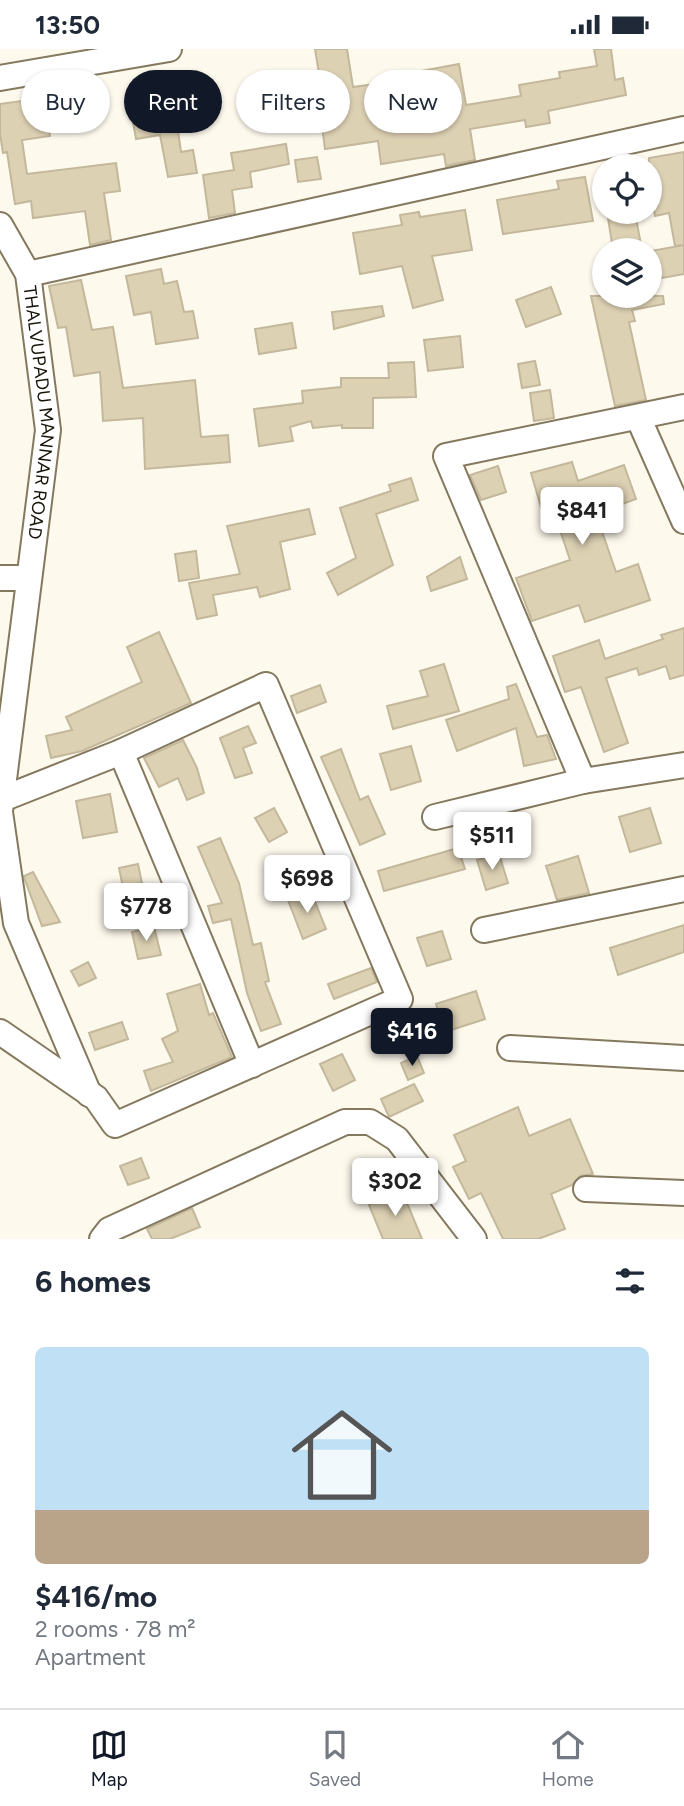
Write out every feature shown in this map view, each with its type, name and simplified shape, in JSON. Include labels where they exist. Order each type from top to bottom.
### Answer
[{"type":"street","points":[[0,78],[169,49]]},
{"type":"street","points":[[28,274],[684,129]]},
{"type":"street","name":"THALVUPADU MANNAR ROAD","points":[[0,225],[28,274],[48,430],[4,749],[1,809],[16,923],[89,1094]]},
{"type":"street","points":[[583,781],[446,456],[684,407]]},
{"type":"street","points":[[638,417],[684,521]]},
{"type":"street","points":[[0,578],[29,578]]},
{"type":"street","points":[[0,1032],[96,1098],[115,1125],[400,999],[266,685],[1,809]]},
{"type":"street","points":[[121,751],[252,1065]]},
{"type":"street","points":[[435,817],[583,781],[684,765]]},
{"type":"street","points":[[484,930],[684,889]]},
{"type":"street","points":[[510,1048],[684,1058]]},
{"type":"street","points":[[102,1239],[109,1230],[345,1122],[370,1122],[397,1139],[474,1239]]},
{"type":"street","points":[[586,1189],[684,1193]]},
{"type":"building","points":[[315,49],[347,49],[353,87],[364,85],[364,133],[462,133],[462,82],[466,105],[521,96],[519,85],[560,78],[559,72],[597,66],[594,49],[611,49],[615,80],[623,78],[626,95],[548,111],[550,123],[526,127],[525,120],[470,129],[475,160],[446,166],[444,154],[381,164],[378,141],[325,149],[323,133],[350,133],[350,70],[318,70]]},
{"type":"building","points":[[459,64],[460,70],[427,70]]},
{"type":"building","points":[[21,101],[21,133],[50,133],[50,136],[22,140],[27,174],[116,163],[120,191],[104,193],[111,240],[90,245],[85,211],[33,218],[31,201],[15,204],[7,152],[3,153],[0,134],[0,104]]},
{"type":"building","points":[[135,133],[178,133],[181,152],[193,150],[197,173],[168,177],[160,135],[136,139]]},
{"type":"building","points":[[286,144],[289,164],[250,172],[252,187],[232,190],[235,213],[209,218],[203,175],[234,170],[231,153]]},
{"type":"building","points":[[684,152],[684,245],[675,246],[669,213],[662,214],[662,156]]},
{"type":"building","points":[[317,157],[321,179],[298,182],[295,160]]},
{"type":"building","points":[[585,177],[592,221],[503,234],[497,200],[559,189],[557,181]]},
{"type":"building","points":[[465,210],[472,250],[432,256],[443,300],[413,308],[402,266],[360,274],[353,233],[402,225],[400,215],[419,212],[420,217]]},
{"type":"building","points":[[609,224],[637,224],[640,238],[611,238]]},
{"type":"building","points":[[684,245],[684,274],[662,278],[662,249]]},
{"type":"building","points":[[161,269],[164,284],[177,281],[184,312],[193,311],[198,338],[156,344],[151,312],[134,315],[126,276]]},
{"type":"building","points":[[81,280],[92,330],[113,327],[123,388],[195,380],[201,437],[228,435],[230,462],[145,469],[143,418],[103,421],[100,372],[74,376],[66,327],[58,328],[49,286]]},
{"type":"building","points":[[551,287],[561,314],[526,327],[516,300]]},
{"type":"building","points":[[382,306],[384,316],[334,329],[332,312]]},
{"type":"building","points":[[594,308],[643,308],[632,310],[635,321],[629,322],[646,400],[615,406]]},
{"type":"building","points":[[292,323],[296,348],[259,354],[255,329]]},
{"type":"building","points":[[460,336],[463,367],[428,371],[424,340]]},
{"type":"building","points":[[535,361],[540,385],[522,388],[518,364]]},
{"type":"building","points":[[414,362],[416,397],[373,398],[373,428],[342,428],[342,425],[313,428],[311,421],[290,427],[293,441],[259,446],[254,409],[303,403],[302,391],[341,387],[341,378],[389,378],[388,363]]},
{"type":"building","points":[[550,390],[554,418],[534,421],[530,393]]},
{"type":"building","points":[[572,462],[578,481],[624,465],[636,499],[596,514],[616,572],[638,564],[650,600],[585,622],[579,605],[532,621],[516,578],[570,560],[556,518],[545,521],[531,473]]},
{"type":"building","points":[[498,466],[506,492],[481,500],[470,475]]},
{"type":"building","points":[[411,478],[418,500],[376,514],[393,565],[338,595],[327,573],[356,558],[340,508],[391,491],[389,485]]},
{"type":"building","points":[[309,509],[315,534],[280,542],[290,589],[260,597],[257,587],[213,595],[217,615],[197,619],[189,583],[240,574],[227,526]]},
{"type":"building","points":[[196,551],[199,578],[179,581],[175,554]]},
{"type":"building","points":[[460,557],[467,579],[431,591],[427,577]]},
{"type":"building","points":[[684,628],[684,675],[670,679],[666,666],[639,675],[637,668],[606,678],[628,743],[604,752],[581,687],[565,692],[553,656],[599,640],[605,659],[663,639],[661,635]]},
{"type":"building","points":[[159,632],[191,703],[82,751],[51,758],[46,736],[72,730],[66,717],[142,682],[127,647]]},
{"type":"building","points":[[444,664],[459,711],[393,729],[387,706],[428,696],[420,671]]},
{"type":"building","points":[[516,684],[537,737],[547,735],[556,759],[524,766],[516,728],[457,751],[446,720],[509,699],[507,687]]},
{"type":"building","points":[[320,685],[326,702],[297,713],[291,696]]},
{"type":"building","points":[[248,726],[256,743],[243,748],[252,773],[235,778],[220,738]]},
{"type":"building","points":[[183,740],[197,768],[204,793],[187,800],[178,778],[159,787],[144,758]]},
{"type":"building","points":[[411,746],[421,781],[391,790],[380,754]]},
{"type":"building","points":[[341,749],[360,800],[368,796],[385,834],[360,845],[321,757]]},
{"type":"building","points":[[110,794],[117,832],[83,838],[76,801]]},
{"type":"building","points":[[274,808],[287,832],[269,842],[255,818]]},
{"type":"building","points":[[650,808],[661,843],[630,852],[619,817]]},
{"type":"building","points":[[220,838],[239,883],[253,945],[261,943],[269,981],[265,982],[281,1024],[261,1031],[247,993],[231,919],[213,923],[208,906],[222,903],[198,847]]},
{"type":"building","points":[[458,848],[465,869],[384,891],[378,871]]},
{"type":"building","points":[[499,854],[508,883],[486,890],[477,860]]},
{"type":"building","points":[[578,856],[589,893],[557,900],[546,866]]},
{"type":"building","points":[[138,864],[142,883],[123,887],[119,868]]},
{"type":"building","points":[[33,872],[60,922],[42,926],[24,876]]},
{"type":"building","points":[[311,892],[326,929],[303,939],[288,900]]},
{"type":"building","points":[[684,925],[684,952],[618,975],[610,948]]},
{"type":"building","points":[[154,927],[161,955],[138,959],[132,932]]},
{"type":"building","points":[[442,931],[451,959],[427,966],[417,938]]},
{"type":"building","points":[[88,962],[96,978],[79,986],[71,971]]},
{"type":"building","points":[[371,968],[377,982],[334,999],[328,984]]},
{"type":"building","points":[[200,984],[209,1015],[213,1013],[232,1057],[151,1091],[144,1071],[173,1062],[162,1039],[178,1031],[167,994]]},
{"type":"building","points":[[476,991],[485,1019],[445,1032],[436,1004]]},
{"type":"building","points":[[122,1022],[128,1039],[95,1050],[89,1033]]},
{"type":"building","points":[[342,1054],[355,1080],[333,1091],[320,1064]]},
{"type":"building","points":[[417,1056],[424,1073],[408,1080],[401,1063]]},
{"type":"building","points":[[414,1084],[423,1101],[389,1117],[381,1099]]},
{"type":"building","points":[[518,1107],[529,1136],[570,1119],[593,1174],[580,1176],[572,1185],[551,1194],[565,1229],[538,1239],[503,1239],[481,1193],[469,1199],[453,1167],[466,1161],[454,1135]]},
{"type":"building","points":[[141,1158],[149,1178],[128,1185],[120,1166]]},
{"type":"building","points":[[402,1191],[422,1239],[383,1239],[369,1205]]},
{"type":"building","points":[[192,1208],[200,1227],[170,1239],[152,1239],[147,1229]]}]
